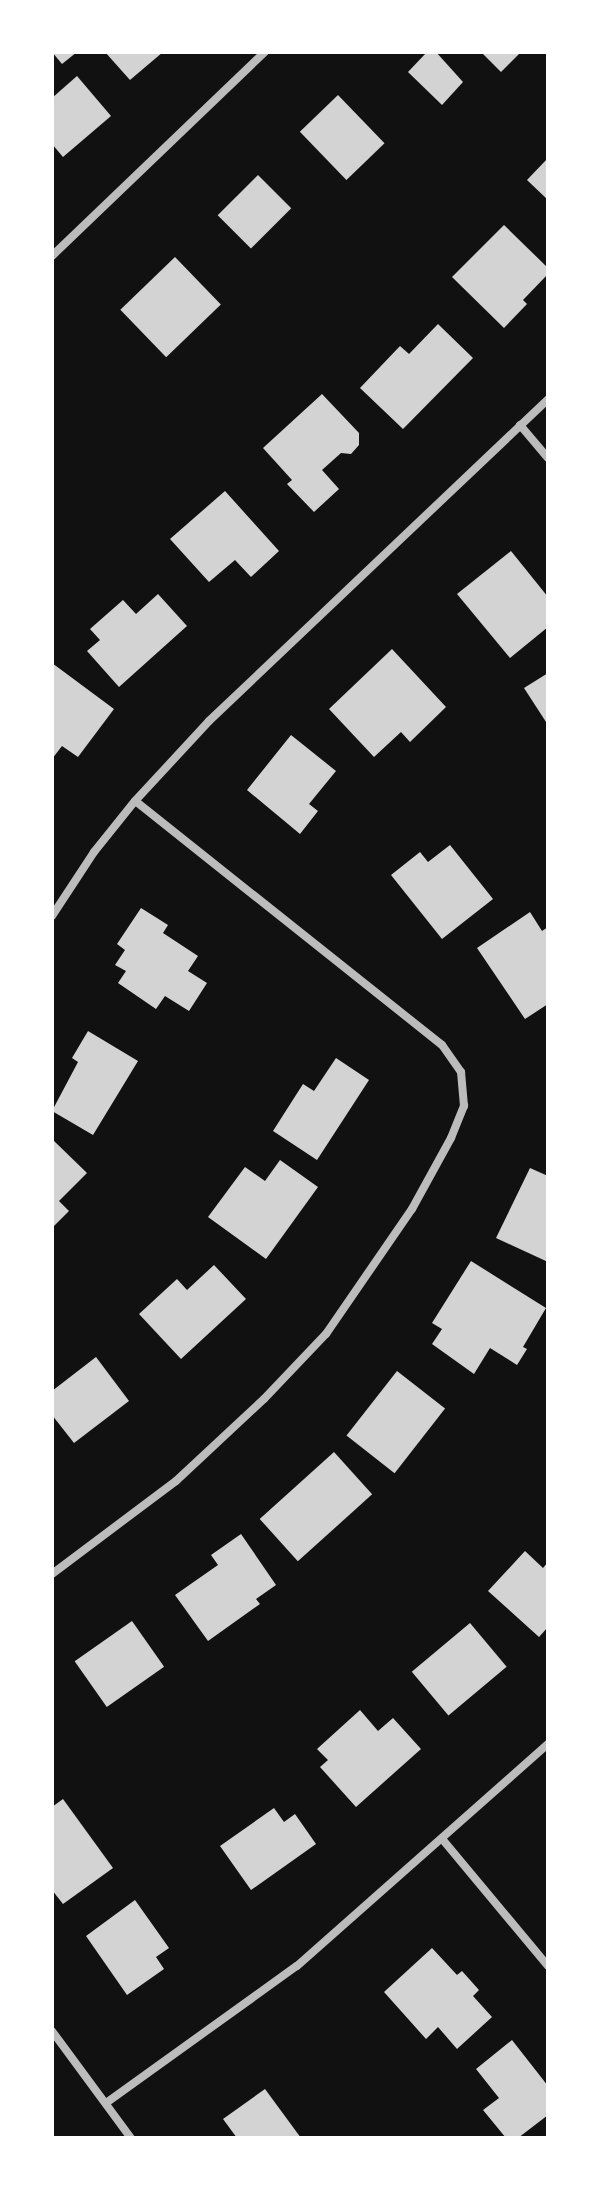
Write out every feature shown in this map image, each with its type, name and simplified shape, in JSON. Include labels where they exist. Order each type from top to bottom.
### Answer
[{"type":"street","points":[[52,256],[265,52]]},
{"type":"street","points":[[52,916],[94,852],[135,801],[287,644],[548,399]]},
{"type":"street","points":[[520,425],[548,458]]},
{"type":"street","points":[[52,1574],[176,1481],[264,1399],[326,1334],[412,1209],[451,1138],[464,1106],[461,1072],[442,1045],[135,801]]},
{"type":"street","points":[[106,2103],[297,1966],[548,1744]]},
{"type":"street","points":[[443,1840],[548,1966]]},
{"type":"street","points":[[52,2031],[131,2138]]},
{"type":"building","points":[[52,52],[77,52],[62,64]]},
{"type":"building","points":[[105,52],[163,52],[130,80]]},
{"type":"building","points":[[427,52],[436,52],[463,82],[442,105],[408,72]]},
{"type":"building","points":[[481,52],[521,52],[501,72]]},
{"type":"building","points":[[77,76],[111,116],[63,157],[52,144],[52,98]]},
{"type":"building","points":[[338,95],[385,143],[346,180],[300,132]]},
{"type":"building","points":[[548,158],[548,200],[527,180]]},
{"type":"building","points":[[258,175],[291,208],[251,249],[218,215]]},
{"type":"building","points":[[504,225],[548,268],[548,274],[523,300],[527,304],[504,328],[452,277]]},
{"type":"building","points":[[175,257],[221,304],[166,357],[120,310]]},
{"type":"building","points":[[438,324],[473,358],[403,429],[360,388],[400,346],[409,354]]},
{"type":"building","points":[[322,394],[359,433],[359,445],[351,454],[341,453],[322,470],[339,489],[314,512],[287,484],[292,480],[263,448]]},
{"type":"building","points":[[225,491],[279,551],[251,577],[235,560],[209,582],[170,539]]},
{"type":"building","points":[[511,551],[548,597],[548,627],[510,658],[457,594]]},
{"type":"building","points":[[158,594],[187,626],[119,687],[87,651],[100,640],[90,629],[123,600],[136,614]]},
{"type":"building","points":[[392,649],[446,707],[410,742],[401,732],[374,757],[329,709]]},
{"type":"building","points":[[52,663],[114,709],[78,757],[62,746],[52,759]]},
{"type":"building","points":[[548,673],[548,725],[524,688]]},
{"type":"building","points":[[291,735],[336,771],[309,804],[318,811],[300,834],[247,790]]},
{"type":"building","points":[[450,845],[493,899],[442,939],[391,875],[420,852],[428,862]]},
{"type":"building","points":[[141,908],[168,925],[163,933],[198,956],[188,971],[207,983],[189,1011],[165,996],[156,1009],[118,983],[126,971],[115,965],[125,950],[117,944]]},
{"type":"building","points":[[530,912],[542,931],[548,927],[548,1004],[525,1019],[477,948]]},
{"type":"building","points":[[88,1031],[138,1061],[93,1135],[52,1111],[78,1062],[72,1058]]},
{"type":"building","points":[[336,1058],[369,1080],[317,1160],[273,1131],[303,1084],[314,1091]]},
{"type":"building","points":[[52,1139],[87,1173],[59,1201],[69,1211],[52,1228]]},
{"type":"building","points":[[280,1160],[318,1187],[266,1259],[208,1217],[245,1167],[265,1181]]},
{"type":"building","points":[[530,1168],[548,1176],[548,1262],[496,1238]]},
{"type":"building","points":[[471,1261],[546,1308],[523,1347],[527,1349],[517,1365],[490,1348],[474,1374],[432,1344],[442,1329],[432,1323]]},
{"type":"building","points":[[214,1265],[246,1299],[181,1359],[139,1314],[177,1279],[187,1290]]},
{"type":"building","points":[[96,1357],[129,1401],[74,1443],[52,1415],[52,1391]]},
{"type":"building","points":[[397,1371],[445,1409],[395,1473],[347,1436]]},
{"type":"building","points":[[334,1452],[372,1494],[298,1561],[260,1519]]},
{"type":"building","points":[[241,1534],[276,1585],[256,1599],[260,1604],[208,1641],[175,1595],[218,1565],[211,1555]]},
{"type":"building","points":[[525,1551],[543,1568],[548,1562],[548,1627],[539,1637],[488,1591]]},
{"type":"building","points":[[132,1621],[164,1667],[107,1707],[75,1661]]},
{"type":"building","points":[[470,1623],[507,1667],[448,1716],[412,1672]]},
{"type":"building","points":[[360,1710],[378,1731],[393,1718],[421,1749],[356,1807],[320,1767],[328,1760],[317,1749]]},
{"type":"building","points":[[63,1799],[113,1868],[63,1904],[52,1890],[52,1807]]},
{"type":"building","points":[[274,1808],[284,1822],[295,1814],[316,1844],[251,1890],[220,1846]]},
{"type":"building","points":[[135,1900],[169,1948],[156,1957],[164,1969],[127,1995],[86,1936]]},
{"type":"building","points":[[432,1948],[457,1975],[462,1971],[479,1990],[473,1996],[492,2017],[457,2049],[438,2027],[426,2039],[384,1992]]},
{"type":"building","points":[[512,2040],[548,2086],[548,2115],[518,2138],[506,2138],[483,2110],[499,2098],[476,2069]]},
{"type":"building","points":[[265,2089],[301,2138],[237,2138],[223,2119]]}]
